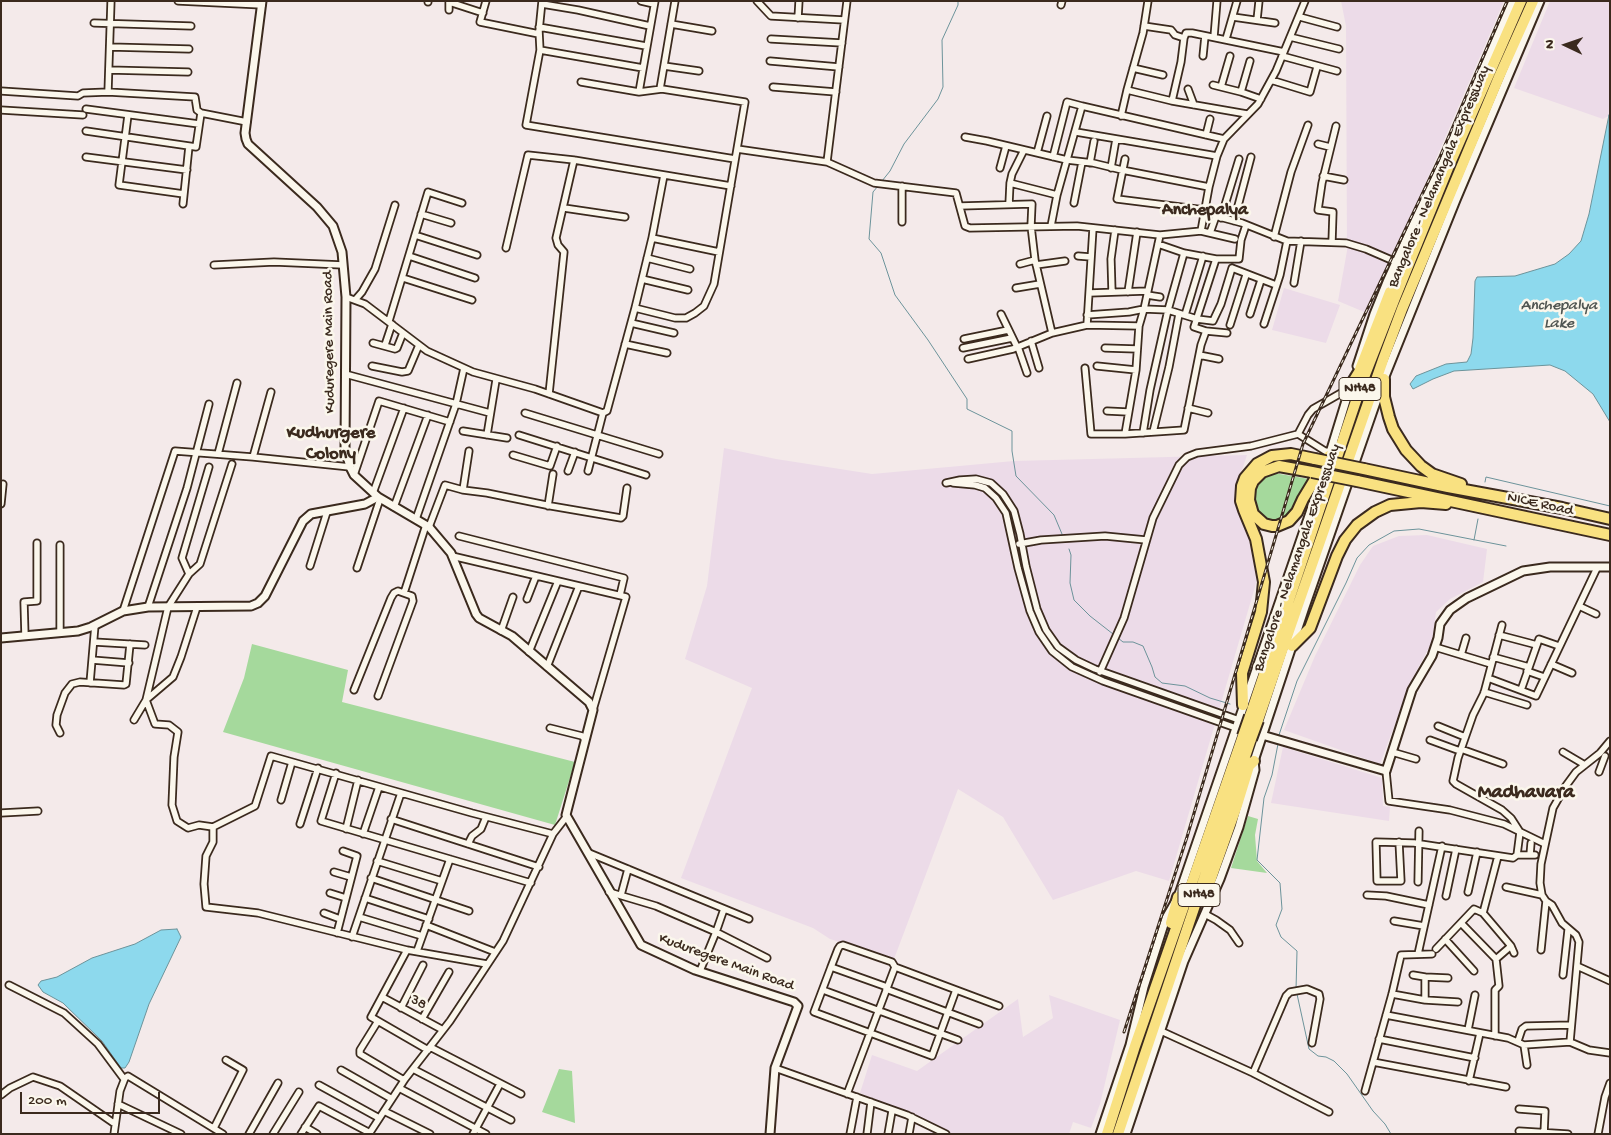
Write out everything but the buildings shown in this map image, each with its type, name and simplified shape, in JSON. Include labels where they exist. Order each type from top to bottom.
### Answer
[{"type":"highway","name":"Bangalore - Nelamangala Expressway","points":[[1107,1134],[1135,1046],[1243,734],[1254,718],[1384,357],[1520,1]]},
{"type":"highway","name":"Bangalore - Nelamangala Expressway","points":[[1254,718],[1363,380],[1448,168],[1494,73],[1533,1]]},
{"type":"highway","points":[[1350,389],[1359,372],[1424,210],[1448,168]]},
{"type":"highway","points":[[1384,379],[1385,402],[1389,417],[1399,440],[1412,458],[1432,474],[1480,493]]},
{"type":"highway","points":[[1243,705],[1242,673],[1261,612],[1264,582],[1256,539],[1244,510],[1241,493],[1245,478],[1257,464],[1272,456],[1291,454],[1480,493]]},
{"type":"highway","points":[[1330,454],[1303,499],[1297,512],[1289,522],[1272,526],[1264,524],[1253,514],[1249,500],[1253,481],[1262,472],[1279,466],[1312,472],[1357,480],[1464,504]]},
{"type":"highway","name":"NICE Road","points":[[1480,493],[1610,519]]},
{"type":"highway","points":[[1292,646],[1310,628],[1337,556],[1352,532],[1363,520],[1381,508],[1397,504],[1421,502],[1464,504]]},
{"type":"highway","name":"NICE Road","points":[[1464,504],[1610,535]]},
{"type":"highway","name":"Bangalore - Nelamangala Expressway","points":[[1118,1134],[1187,931],[1243,734]]},
{"type":"highway","points":[[1187,931],[1210,886],[1249,766],[1254,761]]},
{"type":"highway","points":[[1135,1046],[1145,995],[1172,921],[1178,897]]},
{"type":"street","points":[[108,92],[111,1]]},
{"type":"street","points":[[178,1],[262,3]]},
{"type":"street","points":[[486,1],[480,22],[646,46]]},
{"type":"street","points":[[639,92],[654,2],[641,1]]},
{"type":"street","points":[[660,89],[675,1]]},
{"type":"street","points":[[757,1],[771,16],[844,20]]},
{"type":"street","points":[[798,18],[799,1]]},
{"type":"street","points":[[827,162],[847,1]]},
{"type":"street","points":[[1121,116],[1144,26],[1148,1]]},
{"type":"street","points":[[1214,37],[1217,1]]},
{"type":"street","points":[[1226,39],[1237,1]]},
{"type":"street","points":[[1257,20],[1259,1]]},
{"type":"street","points":[[1202,231],[1209,187],[1217,156],[1224,139],[1258,104],[1271,80],[1306,1]]},
{"type":"street","points":[[1100,1134],[1130,1045],[1146,979],[1166,918],[1178,897],[1243,734],[1239,720],[1243,705],[1330,454],[1374,314],[1513,1]]},
{"type":"street","points":[[1126,1134],[1184,961],[1206,914],[1240,827],[1255,770],[1254,761],[1262,735],[1384,379],[1458,194],[1540,1]]},
{"type":"street","points":[[448,10],[449,2],[483,13]]},
{"type":"street","name":"Kuduregere Main Road","points":[[262,3],[245,133],[248,144],[317,207],[332,226],[342,252],[346,296],[345,449],[350,467],[354,475],[377,496],[428,526],[452,556],[479,618],[512,636],[589,702],[593,710]]},
{"type":"street","points":[[650,26],[542,3],[539,30],[540,50],[526,125],[736,159]]},
{"type":"street","points":[[1232,17],[1275,23]]},
{"type":"street","points":[[1300,17],[1337,27]]},
{"type":"street","points":[[94,23],[192,26]]},
{"type":"street","points":[[671,24],[712,31]]},
{"type":"street","points":[[1144,26],[1171,30],[1175,35],[1184,38]]},
{"type":"street","points":[[1172,101],[1186,33],[1226,39],[1283,54],[1317,67],[1337,71]]},
{"type":"street","points":[[1203,56],[1205,36]]},
{"type":"street","points":[[1290,37],[1339,49]]},
{"type":"street","points":[[771,39],[842,44]]},
{"type":"street","points":[[110,47],[189,49]]},
{"type":"street","points":[[540,50],[643,68]]},
{"type":"street","points":[[1220,87],[1230,56]]},
{"type":"street","points":[[770,61],[839,66]]},
{"type":"street","points":[[1241,92],[1250,62]]},
{"type":"street","points":[[664,66],[699,71]]},
{"type":"street","points":[[1271,80],[1310,92],[1317,67]]},
{"type":"street","points":[[1133,68],[1163,76]]},
{"type":"street","points":[[109,70],[188,72]]},
{"type":"street","points":[[581,82],[639,92],[660,89],[745,102],[714,284],[704,306],[695,313],[679,319],[634,308]]},
{"type":"street","points":[[1212,85],[1260,98]]},
{"type":"street","points":[[773,87],[836,92]]},
{"type":"street","points":[[1,90],[78,96],[83,93],[108,92],[195,97],[197,110],[201,113],[246,122]]},
{"type":"street","points":[[1127,90],[1172,101],[1247,114]]},
{"type":"street","points":[[1188,90],[1194,105]]},
{"type":"street","points":[[1053,157],[1067,102],[1224,139]]},
{"type":"street","points":[[1051,226],[1057,195],[1082,106]]},
{"type":"street","points":[[86,109],[199,124]]},
{"type":"street","points":[[1,110],[83,115]]},
{"type":"street","points":[[86,132],[196,147],[201,113]]},
{"type":"street","points":[[128,115],[119,185],[184,194]]},
{"type":"street","points":[[1037,153],[1047,116]]},
{"type":"street","points":[[1206,135],[1210,119]]},
{"type":"street","points":[[1274,236],[1292,172],[1308,125]]},
{"type":"street","points":[[1332,242],[1333,212],[1318,210],[1323,176],[1336,126]]},
{"type":"street","points":[[1076,132],[1217,156]]},
{"type":"street","points":[[965,137],[1067,160],[1209,187]]},
{"type":"street","points":[[1111,168],[1116,140]]},
{"type":"street","points":[[1090,163],[1094,141]]},
{"type":"street","points":[[1318,144],[1330,147]]},
{"type":"street","points":[[183,204],[189,146]]},
{"type":"street","points":[[1000,168],[1006,146]]},
{"type":"street","points":[[737,149],[827,162],[880,183],[956,193],[966,226],[970,228],[1051,226],[1160,235],[1202,231],[1235,239]]},
{"type":"street","points":[[1009,204],[1012,174],[1024,150]]},
{"type":"street","points":[[506,248],[528,155],[574,160],[731,186]]},
{"type":"street","points":[[86,157],[187,170]]},
{"type":"street","points":[[1234,221],[1251,157]]},
{"type":"street","points":[[1124,159],[1117,199],[1205,210],[1219,217],[1287,240],[1352,244],[1396,262]]},
{"type":"street","points":[[1210,233],[1219,217],[1239,159]]},
{"type":"street","points":[[548,394],[564,252],[558,245],[556,238],[574,160]]},
{"type":"street","points":[[1074,202],[1082,162]]},
{"type":"street","points":[[588,471],[603,413],[607,411],[609,405],[631,323],[652,238],[664,175]]},
{"type":"street","points":[[1323,176],[1344,180]]},
{"type":"street","points":[[1010,183],[1057,195]]},
{"type":"street","points":[[902,186],[902,222]]},
{"type":"street","points":[[384,345],[428,192],[462,203]]},
{"type":"street","points":[[960,206],[1032,204],[1031,226],[1036,263],[1052,333]]},
{"type":"street","points":[[355,300],[362,292],[375,269],[394,206]]},
{"type":"street","points":[[564,208],[625,218]]},
{"type":"street","points":[[422,214],[451,223]]},
{"type":"street","points":[[1158,244],[1184,253],[1216,259],[1239,259],[1241,240],[1246,225]]},
{"type":"street","points":[[1087,325],[1093,228]]},
{"type":"street","points":[[1112,292],[1112,259],[1115,230]]},
{"type":"street","points":[[1128,292],[1137,232]]},
{"type":"street","points":[[415,235],[478,255]]},
{"type":"street","points":[[1125,434],[1136,370],[1139,326],[1160,235]]},
{"type":"street","points":[[652,238],[719,252]]},
{"type":"street","points":[[1264,324],[1280,275],[1287,240]]},
{"type":"street","points":[[1294,283],[1301,241]]},
{"type":"street","points":[[1143,433],[1150,390],[1168,310],[1184,253]]},
{"type":"street","points":[[409,256],[475,278]]},
{"type":"street","points":[[1078,256],[1091,257]]},
{"type":"street","points":[[1153,432],[1182,315],[1203,256]]},
{"type":"street","points":[[647,258],[690,269]]},
{"type":"street","points":[[1216,259],[1194,327],[1206,331],[1227,333]]},
{"type":"street","points":[[1020,264],[1065,261]]},
{"type":"street","points":[[214,265],[274,262],[343,265]]},
{"type":"street","points":[[1087,314],[1129,312],[1144,309],[1168,310],[1197,319],[1213,321],[1232,268],[1276,285]]},
{"type":"street","points":[[1230,325],[1246,275]]},
{"type":"street","points":[[403,278],[472,300]]},
{"type":"street","points":[[642,279],[688,290]]},
{"type":"street","points":[[1250,314],[1261,280]]},
{"type":"street","points":[[1016,288],[1040,284]]},
{"type":"street","points":[[1090,293],[1147,293],[1160,297]]},
{"type":"street","points":[[346,296],[390,322],[427,351],[464,368],[496,380],[548,394],[603,413]]},
{"type":"street","points":[[1001,314],[1027,373]]},
{"type":"street","points":[[631,323],[674,333]]},
{"type":"street","points":[[968,360],[1017,347],[1052,333],[1087,325],[1139,326]]},
{"type":"street","points":[[964,339],[1008,330]]},
{"type":"street","points":[[1085,368],[1091,434],[1184,430],[1199,354],[1206,331]]},
{"type":"street","points":[[373,343],[397,348],[403,333]]},
{"type":"street","points":[[964,348],[1012,338]]},
{"type":"street","points":[[1031,342],[1039,368]]},
{"type":"street","points":[[625,344],[667,354]]},
{"type":"street","points":[[372,366],[402,372],[408,371],[419,345]]},
{"type":"street","points":[[1105,348],[1137,349]]},
{"type":"street","points":[[1199,354],[1219,359]]},
{"type":"street","points":[[1097,366],[1136,370]]},
{"type":"street","points":[[416,519],[456,404],[464,368]]},
{"type":"street","points":[[345,374],[490,413]]},
{"type":"street","points":[[487,435],[496,380]]},
{"type":"street","points":[[218,454],[237,383]]},
{"type":"street","points":[[1298,434],[1308,415],[1313,410],[1350,389]]},
{"type":"street","points":[[253,456],[271,392]]},
{"type":"street","points":[[354,475],[379,401],[450,422]]},
{"type":"street","points":[[148,607],[187,488],[209,404]]},
{"type":"street","points":[[357,568],[404,408]]},
{"type":"street","points":[[1188,408],[1208,413]]},
{"type":"street","points":[[1107,411],[1128,412]]},
{"type":"street","points":[[525,413],[659,454]]},
{"type":"street","points":[[394,507],[428,415]]},
{"type":"street","points":[[463,431],[507,438]]},
{"type":"street","points":[[1100,672],[1124,618],[1153,518],[1179,465],[1187,457],[1250,446],[1298,434],[1330,454]]},
{"type":"street","points":[[519,435],[646,474]]},
{"type":"street","points":[[513,455],[550,466],[556,446]]},
{"type":"street","points":[[123,611],[175,450],[253,456],[350,467]]},
{"type":"street","points":[[463,490],[469,451]]},
{"type":"street","points":[[568,471],[575,452]]},
{"type":"street","points":[[134,720],[146,700],[168,607],[189,574],[200,564],[232,464]]},
{"type":"street","points":[[189,574],[182,558],[209,467]]},
{"type":"street","points":[[548,506],[553,474]]},
{"type":"street","points":[[1262,735],[1259,728],[1239,720],[1100,672],[1076,660],[1058,646],[1046,630],[1037,609],[1014,511],[1003,494],[991,483],[976,479],[946,483],[975,485],[986,488],[996,498],[1006,513],[1018,568],[1030,611],[1039,632],[1052,651],[1072,667],[1243,734],[1262,735],[1386,771]]},
{"type":"street","points":[[1,504],[4,484]]},
{"type":"street","points":[[404,593],[445,485],[548,506],[621,518],[627,488]]},
{"type":"street","points":[[1,638],[78,631],[96,625],[123,611],[148,607],[251,606],[258,603],[265,596],[303,521],[311,514],[365,504],[377,496]]},
{"type":"street","points":[[310,566],[327,512]]},
{"type":"street","points":[[459,536],[624,578],[620,595]]},
{"type":"street","points":[[1014,545],[1041,540],[1105,536],[1146,540]]},
{"type":"street","points":[[25,636],[24,602],[37,601],[37,543]]},
{"type":"street","points":[[60,545],[60,633]]},
{"type":"street","points":[[301,1134],[319,1106],[369,1133],[404,1080],[442,1030],[503,941],[553,834],[567,816],[593,710],[626,597],[452,556]]},
{"type":"street","points":[[1545,844],[1504,824],[1450,810],[1389,801],[1386,771],[1412,690],[1432,656],[1440,624],[1450,610],[1467,598],[1523,571],[1550,567],[1610,567]]},
{"type":"street","points":[[1488,678],[1536,696],[1597,568]]},
{"type":"street","points":[[527,598],[536,576]]},
{"type":"street","points":[[529,652],[558,581]]},
{"type":"street","points":[[547,667],[579,586]]},
{"type":"street","points":[[354,690],[391,598],[394,592],[398,591],[412,596],[413,601],[378,696]]},
{"type":"street","points":[[501,631],[513,597]]},
{"type":"street","points":[[1579,606],[1596,614]]},
{"type":"street","points":[[146,700],[173,677],[182,657],[197,607]]},
{"type":"street","points":[[90,683],[96,625]]},
{"type":"street","points":[[1399,842],[1401,881],[1377,881],[1376,842],[1399,842],[1418,843],[1513,858],[1517,854],[1520,832],[1511,818],[1502,810],[1453,781],[1460,750],[1484,692],[1502,625]]},
{"type":"street","points":[[1499,635],[1536,646]]},
{"type":"street","points":[[1460,655],[1466,638]]},
{"type":"street","points":[[1521,690],[1539,639],[1559,646]]},
{"type":"street","points":[[94,642],[145,645]]},
{"type":"street","points":[[60,733],[56,725],[57,715],[65,693],[72,684],[80,682],[124,685],[127,681],[130,644]]},
{"type":"street","points":[[1435,646],[1491,664]]},
{"type":"street","points":[[1493,657],[1528,669],[1544,677]]},
{"type":"street","points":[[92,660],[129,662]]},
{"type":"street","points":[[1551,664],[1572,673]]},
{"type":"street","points":[[1484,692],[1527,706]]},
{"type":"street","points":[[146,700],[155,724],[169,725],[178,732],[174,757],[172,805],[177,822],[188,828],[199,825],[213,827],[255,806],[271,756],[553,834]]},
{"type":"street","points":[[1438,726],[1465,737]]},
{"type":"street","points":[[550,728],[582,736],[586,739]]},
{"type":"street","points":[[1430,740],[1503,764]]},
{"type":"street","points":[[1598,772],[1610,741]]},
{"type":"street","points":[[1392,752],[1416,759]]},
{"type":"street","points":[[1563,752],[1585,765]]},
{"type":"street","points":[[1570,1042],[1579,942],[1576,935],[1562,923],[1552,905],[1542,895],[1540,883],[1541,864],[1553,808],[1565,787],[1576,772],[1585,765],[1605,756]]},
{"type":"street","points":[[281,800],[292,762]]},
{"type":"street","points":[[300,824],[318,768]]},
{"type":"street","points":[[336,773],[321,821],[531,883]]},
{"type":"street","points":[[346,829],[358,780]]},
{"type":"street","points":[[364,834],[379,787]]},
{"type":"street","points":[[352,937],[401,793]]},
{"type":"street","points":[[1,813],[38,811]]},
{"type":"street","name":"Kuduregere Main Road","points":[[567,816],[640,945],[700,971],[794,1002],[798,1006],[776,1068],[770,1134]]},
{"type":"street","points":[[468,844],[472,836],[481,829],[486,817]]},
{"type":"street","points":[[391,820],[539,867]]},
{"type":"street","points":[[213,827],[213,842],[206,856],[204,884],[206,906],[258,913],[407,950],[488,964]]},
{"type":"street","points":[[1418,882],[1419,831]]},
{"type":"street","points":[[1517,854],[1533,855],[1531,843]]},
{"type":"street","points":[[1418,954],[1442,846]]},
{"type":"street","points":[[1446,896],[1456,849]]},
{"type":"street","points":[[336,933],[356,856],[342,852]]},
{"type":"street","points":[[1468,892],[1477,852]]},
{"type":"street","points":[[589,853],[749,919]]},
{"type":"street","points":[[1483,913],[1498,856]]},
{"type":"street","points":[[416,951],[450,859]]},
{"type":"street","points":[[377,861],[442,881]]},
{"type":"street","points":[[622,895],[628,870]]},
{"type":"street","points":[[334,872],[351,876]]},
{"type":"street","points":[[372,878],[469,911]]},
{"type":"street","points":[[1506,887],[1542,895]]},
{"type":"street","points":[[610,892],[656,906],[716,932],[767,958]]},
{"type":"street","points":[[330,893],[346,898]]},
{"type":"street","points":[[1367,894],[1429,905]]},
{"type":"street","points":[[365,898],[428,922],[495,952]]},
{"type":"street","points":[[1541,950],[1546,901]]},
{"type":"street","points":[[700,971],[724,908]]},
{"type":"street","points":[[1365,1091],[1401,955],[1434,952],[1474,909],[1483,913],[1511,946],[1514,953]]},
{"type":"street","points":[[324,913],[340,919]]},
{"type":"street","points":[[1206,914],[1230,930],[1239,943]]},
{"type":"street","points":[[359,917],[422,936]]},
{"type":"street","points":[[1394,921],[1424,926]]},
{"type":"street","points":[[1461,923],[1496,959],[1499,986],[1495,990],[1495,1036]]},
{"type":"street","points":[[1563,975],[1568,930]]},
{"type":"street","points":[[1445,939],[1474,971]]},
{"type":"street","points":[[956,990],[932,1056],[814,1012],[838,949],[843,945],[892,962],[894,967],[956,990],[999,1006]]},
{"type":"street","points":[[1496,959],[1511,946]]},
{"type":"street","points":[[407,950],[371,1017],[521,1094]]},
{"type":"street","points":[[401,1008],[423,965]]},
{"type":"street","points":[[832,966],[979,1024]]},
{"type":"street","points":[[1576,966],[1610,981]]},
{"type":"street","points":[[847,1094],[894,967]]},
{"type":"street","points":[[422,1019],[449,972]]},
{"type":"street","points":[[1413,975],[1448,978]]},
{"type":"street","points":[[1425,977],[1425,1000]]},
{"type":"street","points":[[9,985],[64,1013],[98,1044],[126,1078],[222,1134]]},
{"type":"street","points":[[1253,1073],[1286,996],[1296,991],[1308,989],[1320,994],[1312,1043]]},
{"type":"street","points":[[823,990],[958,1040]]},
{"type":"street","points":[[1392,994],[1425,1000],[1458,1002]]},
{"type":"street","points":[[1468,1030],[1475,995]]},
{"type":"street","name":"38","points":[[382,997],[442,1030]]},
{"type":"street","points":[[1386,1015],[1468,1030],[1521,1043],[1570,1042],[1589,1050],[1610,1053]]},
{"type":"street","points":[[378,1021],[360,1050],[360,1054],[404,1080]]},
{"type":"street","points":[[1527,1066],[1521,1043],[1522,1029],[1526,1026],[1572,1025]]},
{"type":"street","points":[[1161,1031],[1253,1073],[1329,1112]]},
{"type":"street","points":[[1469,1081],[1480,1033]]},
{"type":"street","points":[[1380,1039],[1474,1058]]},
{"type":"street","points":[[214,1128],[243,1070],[226,1060]]},
{"type":"street","points":[[1373,1062],[1506,1087]]},
{"type":"street","points":[[776,1068],[912,1117],[946,1134]]},
{"type":"street","points":[[412,1069],[510,1120]]},
{"type":"street","points":[[341,1070],[392,1099]]},
{"type":"street","points":[[1,1095],[10,1088],[33,1077],[60,1086],[115,1124]]},
{"type":"street","points":[[114,1134],[120,1091],[126,1078]]},
{"type":"street","points":[[1598,1134],[1605,1097],[1610,1083]]},
{"type":"street","points":[[249,1134],[278,1084]]},
{"type":"street","points":[[475,1131],[500,1084]]},
{"type":"street","points":[[319,1085],[379,1118]]},
{"type":"street","points":[[399,1088],[475,1131],[486,1134]]},
{"type":"street","points":[[273,1134],[299,1092]]},
{"type":"street","points":[[850,1134],[857,1097]]},
{"type":"street","points":[[866,1134],[871,1102]]},
{"type":"street","points":[[118,1104],[181,1134]]},
{"type":"street","points":[[1519,1109],[1545,1111],[1544,1133]]},
{"type":"street","points":[[888,1134],[892,1110]]},
{"type":"street","points":[[384,1111],[430,1134]]},
{"type":"street","points":[[910,1134],[912,1117]]},
{"type":"street","points":[[305,1127],[317,1134]]},
{"type":"street","points":[[1519,1131],[1567,1134]]},
{"type":"shaded area","points":[[1341,1],[1504,1],[1369,314],[1338,301],[1347,251],[1346,26]]},
{"type":"shaded area","points":[[1550,1],[1610,1],[1610,115],[1603,119],[1514,88]]},
{"type":"shaded area","points":[[1284,288],[1340,305],[1326,343],[1272,330]]},
{"type":"shaded area","points":[[724,448],[776,459],[872,474],[1014,461],[1247,455],[1236,488],[1237,505],[1253,540],[1259,573],[1169,881],[1136,871],[1053,900],[1003,817],[958,789],[894,959],[830,939],[813,928],[681,878],[752,688],[685,659],[707,586]]},
{"type":"shaded area","points":[[1427,535],[1487,549],[1483,582],[1450,599],[1436,612],[1432,642],[1411,681],[1380,764],[1284,730],[1315,656],[1360,565],[1373,546],[1399,536]]},
{"type":"shaded area","points":[[1283,747],[1382,778],[1383,806],[1390,807],[1389,821],[1271,803]]},
{"type":"shaded area","points":[[1049,995],[1120,1020],[1100,1104],[1091,1128],[1073,1122],[1069,1134],[930,1134],[932,1123],[860,1093],[872,1055],[917,1071],[1018,999],[1023,1037],[1053,1018]]},
{"type":"green space","points":[[1274,473],[1309,479],[1298,497],[1292,512],[1283,520],[1277,521],[1261,517],[1255,511],[1253,494],[1256,483],[1265,476]]},
{"type":"green space","points":[[252,644],[348,670],[342,702],[575,762],[555,825],[223,732],[244,678]]},
{"type":"green space","points":[[1248,816],[1258,819],[1255,835],[1257,861],[1267,873],[1231,868]]},
{"type":"green space","points":[[559,1069],[572,1071],[575,1123],[542,1112]]},
{"type":"water","name":"Anchepalya Lake","points":[[1609,115],[1610,422],[1593,394],[1565,371],[1550,365],[1454,371],[1413,389],[1410,384],[1416,376],[1446,364],[1467,362],[1471,354],[1473,338],[1475,281],[1477,277],[1515,276],[1555,264],[1569,254],[1581,241],[1589,214]]},
{"type":"water","points":[[177,929],[181,937],[149,1004],[129,1062],[125,1068],[121,1068],[102,1041],[63,1003],[43,992],[38,985],[41,981],[57,977],[92,958],[135,944],[161,930]]},
{"type":"waterway","points":[[882,181],[890,171],[904,144],[938,99],[943,87],[942,40],[958,5],[958,1]]},
{"type":"waterway","points":[[878,186],[873,192],[869,239],[881,253],[895,295],[928,340],[967,399],[967,409],[1012,431],[1012,451],[1016,476],[1054,515],[1062,534]]},
{"type":"waterway","points":[[1485,482],[1486,477],[1610,506]]},
{"type":"waterway","points":[[1474,540],[1478,519]]},
{"type":"waterway","points":[[1279,735],[1297,681],[1357,558],[1369,545],[1394,531],[1419,529],[1506,546]]},
{"type":"waterway","points":[[1069,549],[1071,555],[1070,583],[1074,600],[1090,616],[1113,634]]},
{"type":"waterway","points":[[1118,638],[1123,642],[1133,642],[1143,646],[1155,677],[1162,683],[1185,686],[1210,698],[1230,704]]},
{"type":"waterway","points":[[1278,744],[1272,775],[1264,798],[1257,860],[1280,883],[1282,909],[1276,925],[1281,937],[1297,951],[1296,990]]},
{"type":"waterway","points":[[1297,994],[1309,1049],[1318,1056],[1334,1061],[1347,1074],[1391,1134]]},
{"type":"railway","points":[[1124,1032],[1187,837],[1303,444],[1439,159],[1507,1]]},
{"type":"district","name":"Anchepalya","points":[[1205,211]]},
{"type":"district","name":"Kudhurgere Colony","points":[[331,444]]},
{"type":"district","name":"Madhavara","points":[[1526,794]]}]
